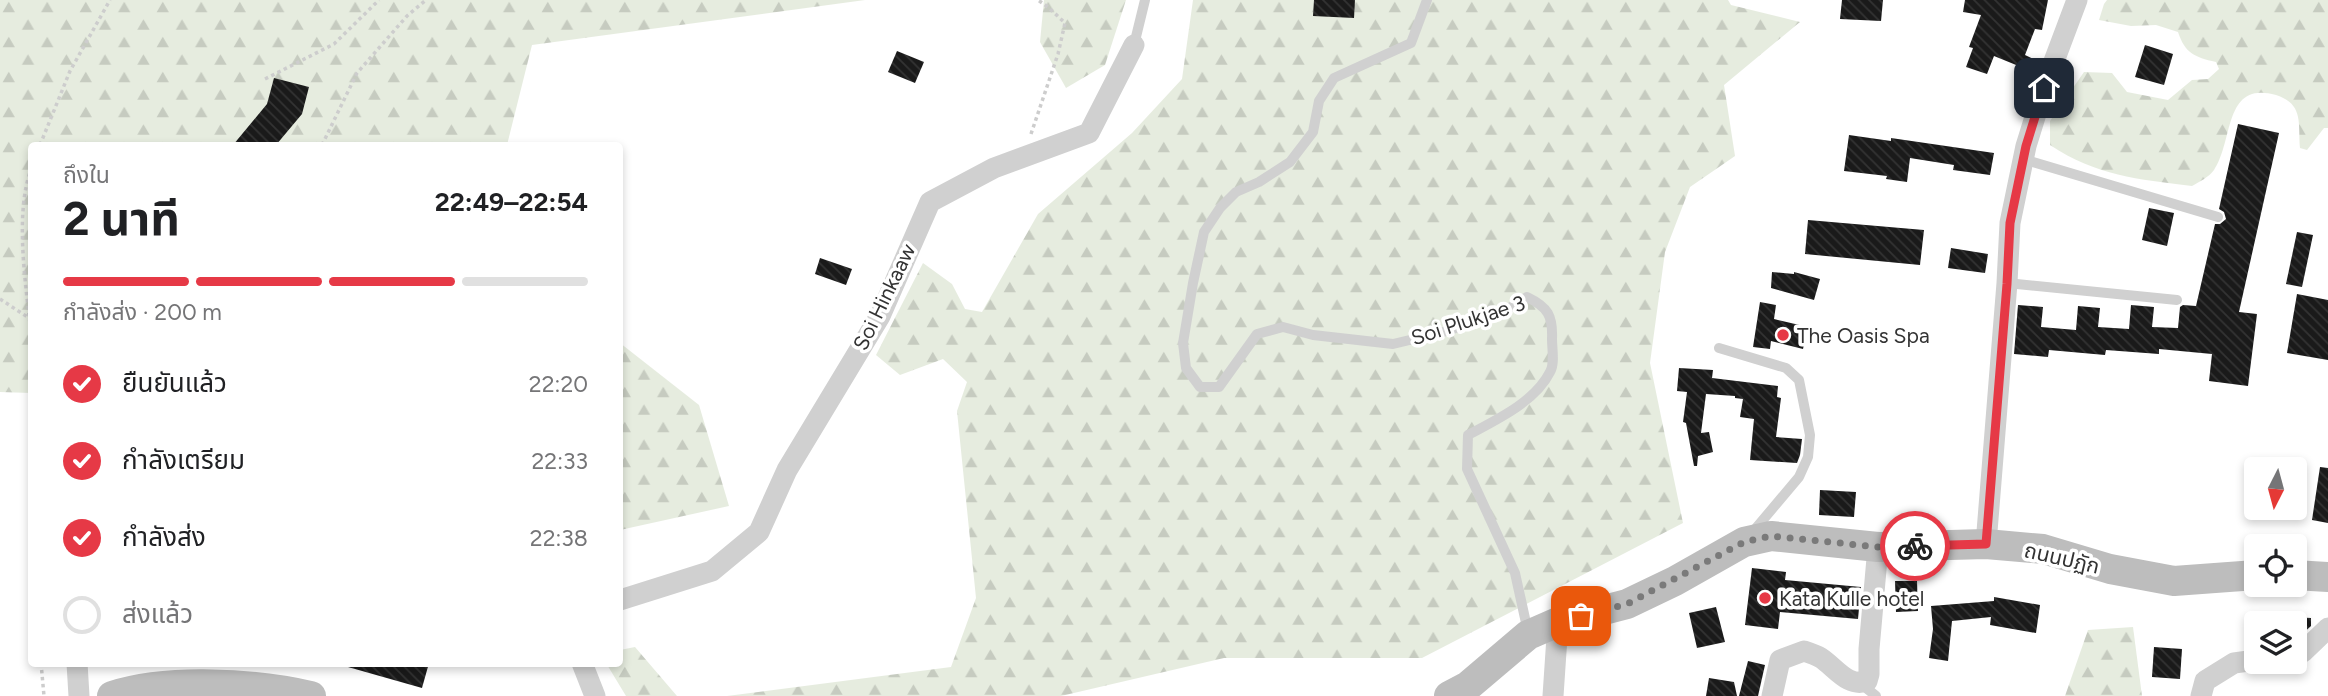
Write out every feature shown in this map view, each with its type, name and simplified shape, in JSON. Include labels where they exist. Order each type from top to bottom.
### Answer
[{"type":"main road","name":"ถนนปฏัก","points":[[1449,696],[1468,686],[1528,635],[1558,622],[1627,604],[1744,542],[1771,536],[1878,547],[1986,544],[2043,549],[2110,569],[2174,581],[2244,576]]},
{"type":"main road","points":[[2307,576],[2328,578]]},
{"type":"main road","points":[[112,696],[160,687],[219,684],[311,696]]},
{"type":"street","points":[[1986,544],[2010,223],[2023,159],[2044,88],[2077,0]]},
{"type":"street","name":"Soi Hinkaaw","points":[[623,599],[712,571],[759,532],[787,471],[880,316],[930,202],[994,168],[1089,133],[1133,45]]},
{"type":"street","points":[[1868,690],[1878,547]]},
{"type":"street","points":[[1553,696],[1558,622]]},
{"type":"street","points":[[2307,648],[2328,628]]},
{"type":"street","points":[[1772,696],[1780,660],[1804,651],[1820,657],[1851,682],[1868,690]]},
{"type":"street","points":[[2201,696],[2205,681],[2234,663],[2244,662]]},
{"type":"street","points":[[77,667],[79,696]]},
{"type":"street","points":[[584,667],[596,696]]},
{"type":"lane","name":"Soi Hinkaaw","points":[[1133,45],[1145,0]]},
{"type":"lane","name":"Soi Plukjae 3","points":[[1427,0],[1410,43],[1334,78],[1319,101],[1313,132],[1290,163],[1236,192],[1220,208],[1204,232],[1183,343],[1186,368],[1200,387],[1219,387],[1257,334],[1283,327],[1312,335],[1393,344],[1500,314],[1527,297],[1542,304],[1553,322],[1552,370],[1531,396],[1468,435],[1466,469],[1515,573],[1528,635]]},
{"type":"lane","points":[[2023,159],[2218,217]]},
{"type":"lane","points":[[2007,284],[2177,300]]},
{"type":"lane","points":[[1719,348],[1776,364],[1793,374],[1798,380],[1810,435],[1808,457],[1799,477],[1744,542]]},
{"type":"path","points":[[41,142],[70,71],[110,0]]},
{"type":"path","points":[[265,79],[334,44],[379,0]]},
{"type":"path","points":[[323,142],[357,74],[407,16],[426,0]]},
{"type":"path","points":[[1023,157],[1058,54],[1065,23],[1038,0]]},
{"type":"path","points":[[28,176],[22,220],[28,304]]},
{"type":"path","points":[[0,299],[28,317]]},
{"type":"path","points":[[41,667],[44,696]]},
{"type":"green space","points":[[0,0],[865,0],[532,45],[508,142],[28,142],[28,393],[0,392]]},
{"type":"green space","points":[[1044,0],[1126,0],[1105,65],[1066,88],[1040,42]]},
{"type":"green space","points":[[1193,0],[1728,0],[1731,5],[1800,22],[1724,85],[1735,156],[1690,187],[1665,252],[1650,363],[1683,523],[1422,658],[1224,658],[1061,696],[727,696],[951,667],[976,598],[957,411],[967,382],[943,359],[900,375],[876,355],[923,263],[952,284],[965,309],[982,312],[1038,214],[1132,133],[1182,79]]},
{"type":"green space","points":[[2107,0],[2328,0],[2328,128],[2324,128],[2307,150],[2300,148],[2298,116],[2291,104],[2276,95],[2259,93],[2247,96],[2238,104],[2214,170],[2192,186],[2101,170],[2067,155],[2050,145],[2050,121],[2084,72],[2112,73],[2127,92],[2168,100],[2192,80],[2208,79],[2219,69],[2216,62],[2196,56],[2187,49],[2178,32],[2156,25],[2131,26],[2099,20]]},
{"type":"green space","points":[[623,345],[699,405],[729,506],[623,529]]},
{"type":"green space","points":[[2133,627],[2142,696],[2065,696],[2088,630]]},
{"type":"green space","points":[[635,647],[677,696],[626,696],[608,667],[623,667],[623,649]]},
{"type":"building","points":[[1314,0],[1355,0],[1354,18],[1313,16]]},
{"type":"building","points":[[1842,0],[1883,0],[1881,21],[1840,19]]},
{"type":"building","points":[[1965,0],[2048,0],[2042,30],[2035,29],[2025,55],[2040,62],[2036,73],[1994,56],[1987,74],[1966,67],[1973,48],[1969,47],[1981,15],[1963,12]]},
{"type":"building","points":[[2145,45],[2173,54],[2164,85],[2135,77]]},
{"type":"building","points":[[897,51],[924,62],[915,83],[888,72]]},
{"type":"building","points":[[274,78],[309,87],[302,114],[279,142],[235,142],[267,104]]},
{"type":"building","points":[[2238,124],[2279,133],[2239,312],[2257,314],[2248,386],[2209,381],[2212,354],[2159,349],[2159,354],[2106,350],[2105,355],[2049,350],[2048,357],[2014,354],[2018,305],[2043,307],[2041,327],[2076,330],[2078,306],[2100,308],[2098,327],[2129,329],[2131,305],[2154,307],[2152,327],[2178,328],[2180,307],[2196,306],[2215,224],[2226,219],[2224,212],[2219,209]]},
{"type":"building","points":[[1849,135],[1891,141],[1891,138],[1994,153],[1990,175],[1953,170],[1954,165],[1910,158],[1907,182],[1886,179],[1887,176],[1844,171]]},
{"type":"building","points":[[2149,208],[2174,213],[2167,246],[2142,240]]},
{"type":"building","points":[[1808,220],[1924,230],[1920,265],[1805,254]]},
{"type":"building","points":[[2297,232],[2313,235],[2302,287],[2286,284]]},
{"type":"building","points":[[1951,248],[1988,254],[1985,273],[1948,268]]},
{"type":"building","points":[[820,258],[852,269],[846,285],[815,274]]},
{"type":"building","points":[[1772,272],[1794,272],[1820,279],[1814,300],[1771,288]]},
{"type":"building","points":[[2297,294],[2328,300],[2328,360],[2287,353]]},
{"type":"building","points":[[1760,302],[1776,305],[1774,319],[1808,327],[1803,349],[1771,341],[1770,349],[1753,347]]},
{"type":"building","points":[[1679,368],[1713,370],[1712,378],[1778,386],[1777,397],[1781,398],[1776,437],[1802,439],[1797,463],[1750,460],[1754,419],[1740,417],[1743,399],[1706,394],[1701,433],[1709,432],[1713,452],[1698,456],[1697,466],[1694,466],[1686,423],[1683,422],[1687,392],[1677,391]]},
{"type":"building","points":[[2320,467],[2328,468],[2328,523],[2312,520]]},
{"type":"building","points":[[1820,490],[1856,492],[1854,517],[1819,515]]},
{"type":"building","points":[[1752,568],[1786,572],[1785,580],[1861,587],[1858,619],[1780,612],[1778,629],[1745,625]]},
{"type":"building","points":[[1895,581],[1917,581],[1918,611],[1896,612]]},
{"type":"building","points":[[1994,597],[2040,605],[2036,633],[1990,625],[1991,617],[1952,621],[1948,661],[1929,658],[1933,629],[1931,606],[1994,601]]},
{"type":"building","points":[[1716,607],[1725,642],[1697,648],[1689,613]]},
{"type":"building","points":[[2307,618],[2311,618],[2311,626],[2307,630]]},
{"type":"building","points":[[2154,647],[2182,649],[2180,679],[2152,677]]},
{"type":"building","points":[[1748,661],[1765,665],[1758,696],[1739,696]]},
{"type":"building","points":[[348,667],[428,667],[422,688]]},
{"type":"building","points":[[1709,678],[1734,682],[1737,696],[1706,696]]},
{"type":"way so far","points":[[1581,616],[1627,604],[1675,581],[1744,542],[1771,536],[1878,547],[1915,546]]},
{"type":"place","name":"The Oasis Spa","points":[[1783,335]]},
{"type":"place","name":"Kata Kulle hotel","points":[[1765,598]]},
{"type":"route","points":[[1915,546],[1986,544],[2010,223],[2026,146],[2044,88]]}]
